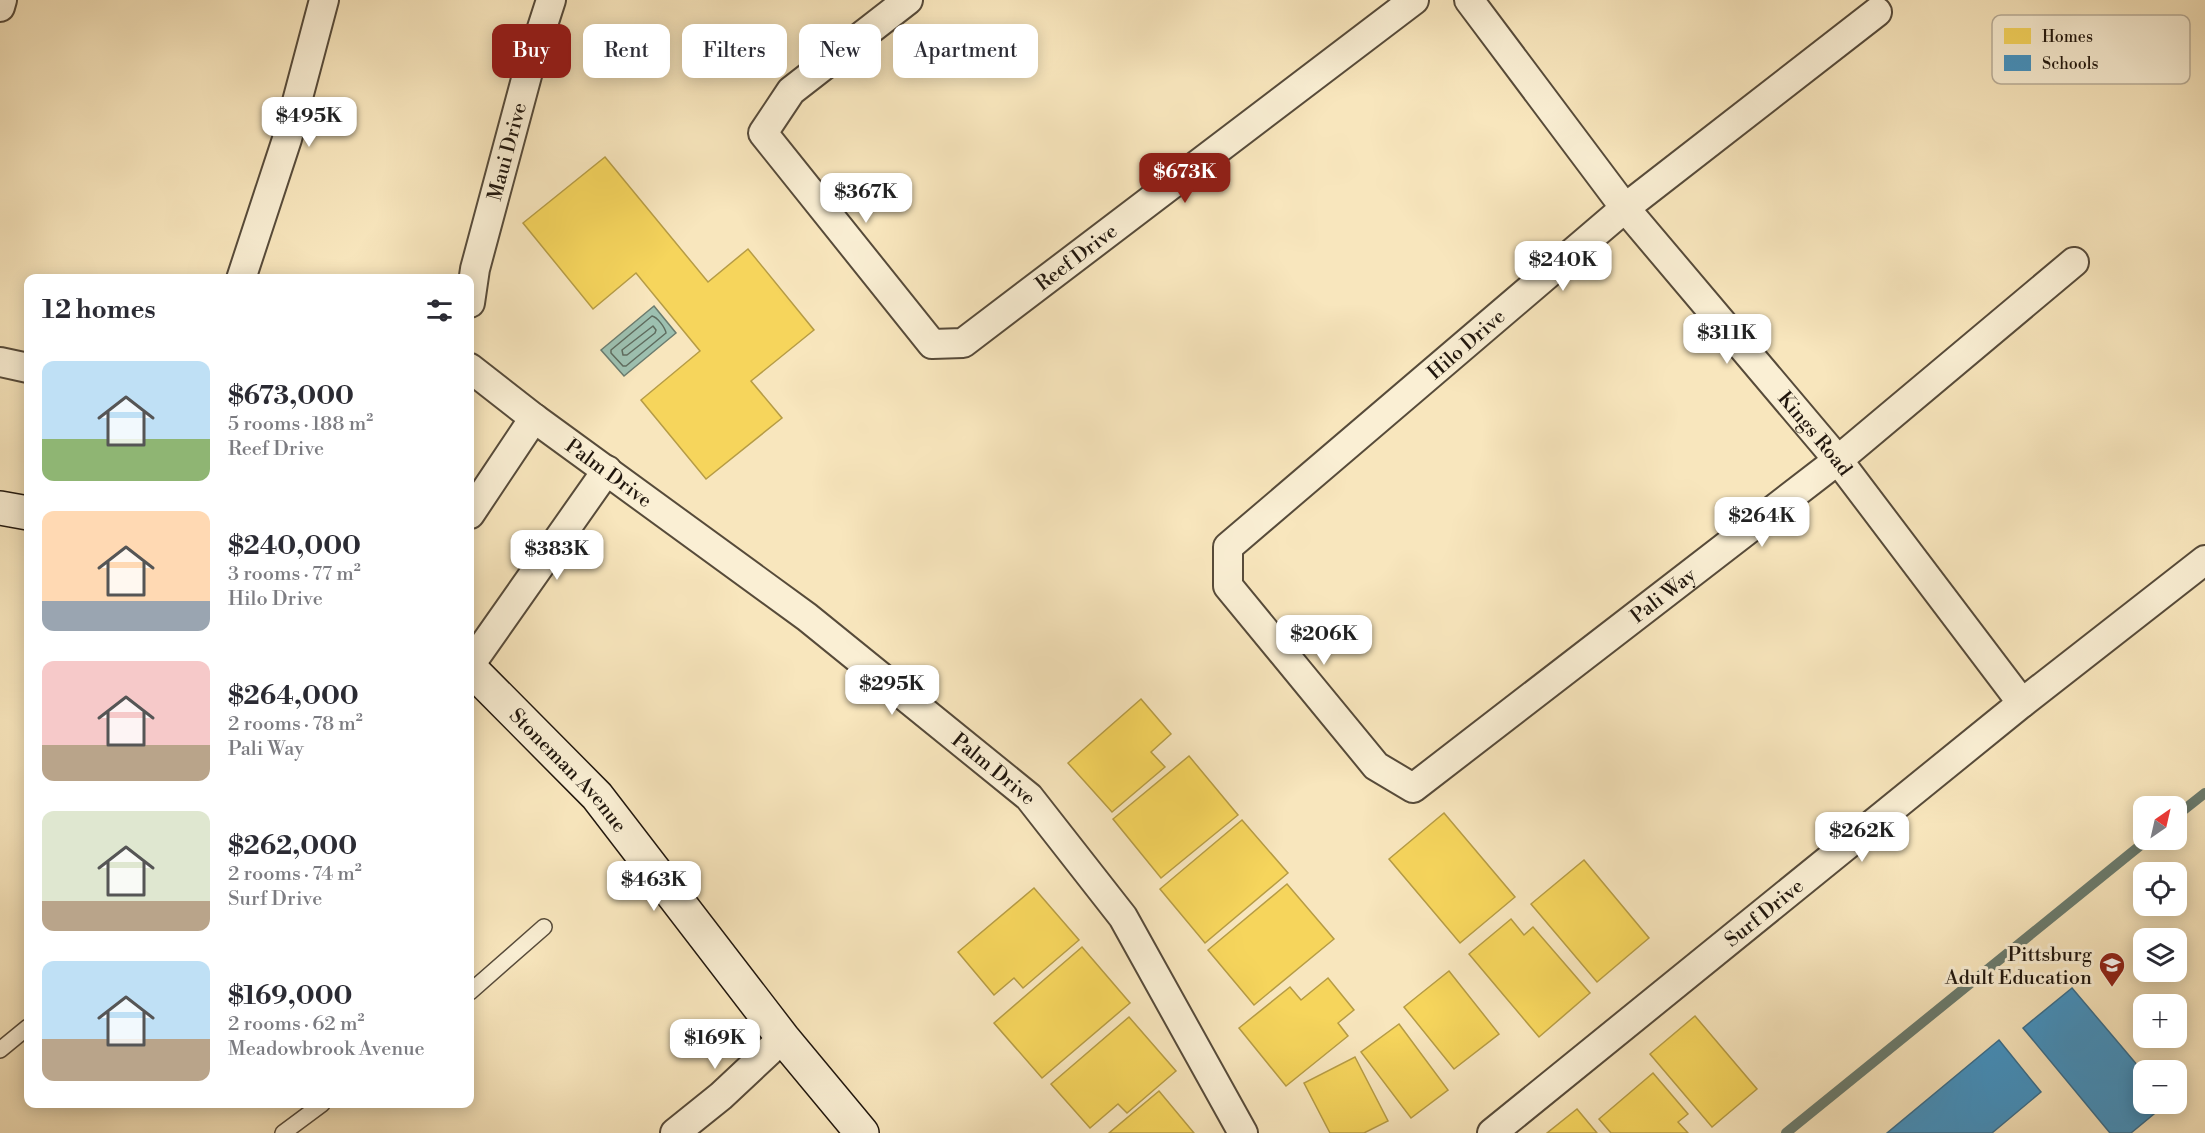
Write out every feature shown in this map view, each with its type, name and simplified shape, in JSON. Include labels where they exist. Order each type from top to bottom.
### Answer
[{"type":"street","points":[[0,7],[2,0]]},
{"type":"street","name":"Maui Drive","points":[[474,276],[529,68],[551,0]]},
{"type":"street","name":"Reef Drive","points":[[908,0],[791,91],[763,133],[932,344],[963,343],[1414,0]]},
{"type":"street","name":"Kings Road","points":[[1469,0],[1625,208],[1838,460],[2022,703]]},
{"type":"street","points":[[243,274],[287,139],[316,2]]},
{"type":"street","name":"Hilo Drive","points":[[1413,788],[1376,766],[1228,586],[1228,547],[1625,208],[1877,12]]},
{"type":"street","name":"Pali Way","points":[[1413,788],[1838,460],[2074,262]]},
{"type":"street","points":[[0,362],[24,367]]},
{"type":"street","name":"Palm Drive","points":[[474,371],[534,418],[807,616],[1029,797],[1123,917],[1243,1133]]},
{"type":"street","points":[[474,508],[534,418]]},
{"type":"street","points":[[474,661],[607,470]]},
{"type":"street","points":[[0,508],[24,512]]},
{"type":"street","name":"Surf Drive","points":[[1492,1133],[2022,703],[2205,560]]},
{"type":"street","name":"Stoneman Avenue","points":[[474,671],[597,796],[783,1038],[862,1133]]},
{"type":"street","points":[[675,1133],[721,1096],[783,1038]]},
{"type":"lane","points":[[474,988],[544,927]]},
{"type":"lane","points":[[0,1050],[24,1030]]},
{"type":"lane","points":[[283,1133],[317,1108]]},
{"type":"water","points":[[654,306],[676,333],[624,376],[601,350]]},
{"type":"building: Homes","points":[[605,157],[708,282],[748,249],[814,330],[751,381],[782,418],[706,479],[641,400],[700,351],[636,273],[593,309],[523,223]]},
{"type":"building: Homes","points":[[1141,699],[1171,734],[1151,752],[1165,767],[1112,812],[1068,763]]},
{"type":"building: Homes","points":[[1189,756],[1238,815],[1161,878],[1113,819]]},
{"type":"building: Homes","points":[[1444,813],[1515,897],[1460,943],[1389,859]]},
{"type":"building: Homes","points":[[1242,820],[1288,873],[1205,943],[1160,889]]},
{"type":"building: Homes","points":[[1584,860],[1649,938],[1597,982],[1531,904]]},
{"type":"building: Homes","points":[[1287,884],[1334,939],[1254,1005],[1208,950]]},
{"type":"building: Homes","points":[[1034,888],[1079,940],[1023,988],[1014,978],[994,995],[958,952]]},
{"type":"building: Homes","points":[[1511,919],[1524,935],[1533,927],[1590,993],[1539,1037],[1469,954]]},
{"type":"building: Homes","points":[[1082,947],[1130,1003],[1042,1078],[994,1023]]},
{"type":"building: Homes","points":[[1449,971],[1499,1034],[1454,1069],[1404,1007]]},
{"type":"building: Homes","points":[[1328,978],[1354,1010],[1338,1023],[1348,1036],[1286,1086],[1239,1028],[1290,987],[1301,1000]]},
{"type":"building: Homes","points":[[1695,1016],[1757,1089],[1712,1127],[1650,1054]]},
{"type":"building: Homes","points":[[1129,1017],[1176,1071],[1127,1113],[1118,1104],[1090,1128],[1051,1084]]},
{"type":"building: Homes","points":[[1399,1024],[1448,1090],[1411,1118],[1361,1052]]},
{"type":"building: Homes","points":[[1355,1057],[1388,1121],[1364,1133],[1330,1133],[1304,1083]]},
{"type":"building: Homes","points":[[1653,1073],[1688,1114],[1678,1122],[1688,1133],[1611,1133],[1599,1119]]},
{"type":"building: Homes","points":[[1159,1091],[1194,1133],[1109,1133]]},
{"type":"building: Homes","points":[[1577,1109],[1597,1133],[1547,1133]]},
{"type":"building: Schools","points":[[2072,988],[2133,1060],[2133,1114],[2154,1114],[2131,1133],[2110,1133],[2023,1028]]},
{"type":"building: Schools","points":[[1999,1040],[2041,1092],[1992,1133],[1887,1133]]},
{"type":"waterway","points":[[2187,807],[2205,793]]},
{"type":"waterway","points":[[1786,1133],[2135,850]]},
{"type":"place","name":"Pittsburg Adult Education","points":[[2112,988]]}]
